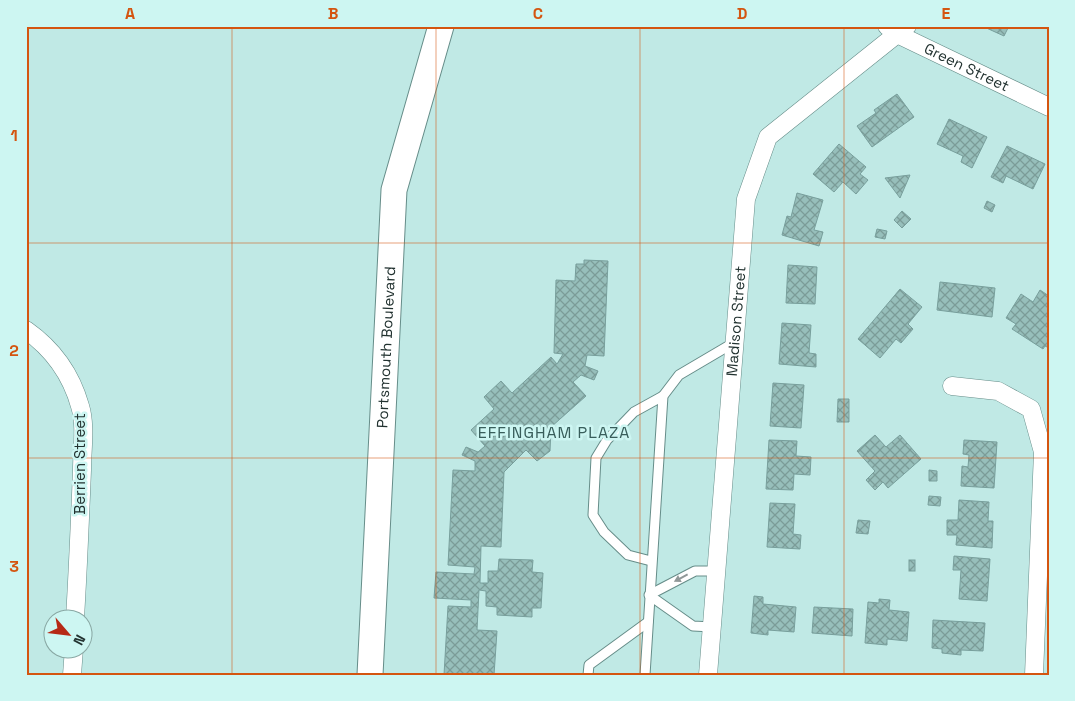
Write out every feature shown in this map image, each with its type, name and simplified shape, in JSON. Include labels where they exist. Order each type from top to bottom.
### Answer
[{"type":"main road","name":"Portsmouth Boulevard","points":[[370,675],[394,190],[441,26]]},
{"type":"street","name":"Green Street","points":[[897,29],[1049,107]]},
{"type":"street","name":"Madison Street","points":[[708,675],[746,199],[768,137],[897,29]]},
{"type":"street","name":"Berrien Street","points":[[26,330],[54,353],[72,383],[81,408],[82,450],[75,608]]},
{"type":"street","points":[[952,386],[998,391],[1031,409],[1043,452],[1034,675]]},
{"type":"street","points":[[72,675],[73,658]]},
{"type":"lane","points":[[651,561],[628,555],[604,532],[593,514],[596,458],[607,440],[634,412],[663,396],[680,375],[735,342]]},
{"type":"lane","points":[[645,675],[663,396]]},
{"type":"lane","points":[[649,595],[695,571],[716,571]]},
{"type":"lane","points":[[649,595],[693,626],[712,627]]},
{"type":"lane","points":[[588,675],[589,665],[648,622]]},
{"type":"building","points":[[982,26],[1009,26],[1004,36]]},
{"type":"building","points":[[897,94],[914,117],[872,147],[857,126],[876,113],[874,110]]},
{"type":"building","points":[[949,119],[987,137],[972,168],[961,162],[963,156],[937,144]]},
{"type":"building","points":[[839,144],[866,167],[860,174],[868,180],[856,194],[843,182],[834,192],[813,174]]},
{"type":"building","points":[[1007,146],[1045,164],[1033,189],[1006,176],[1003,183],[991,177]]},
{"type":"building","points":[[910,175],[900,198],[885,178]]},
{"type":"building","points":[[797,193],[823,200],[814,230],[823,232],[819,246],[782,235],[787,216],[791,217]]},
{"type":"building","points":[[987,201],[995,205],[992,212],[984,208]]},
{"type":"building","points":[[902,211],[911,219],[902,228],[894,220]]},
{"type":"building","points":[[877,229],[887,231],[885,239],[875,237]]},
{"type":"building","points":[[584,260],[608,261],[604,356],[587,355],[585,366],[598,371],[594,380],[581,375],[573,382],[586,396],[551,427],[550,451],[537,461],[526,450],[504,472],[501,547],[481,546],[480,583],[488,583],[488,571],[498,571],[499,559],[533,560],[532,572],[543,573],[541,608],[532,608],[532,617],[497,615],[497,607],[486,606],[486,591],[479,590],[477,630],[497,631],[494,675],[444,675],[448,606],[471,607],[471,600],[434,598],[436,572],[474,574],[475,567],[448,565],[453,470],[475,471],[475,461],[462,455],[466,447],[478,452],[485,446],[471,430],[494,409],[484,397],[501,381],[512,393],[551,357],[557,364],[563,354],[554,353],[556,280],[575,281],[576,264],[584,264]]},
{"type":"building","points":[[788,265],[817,267],[815,304],[786,303]]},
{"type":"building","points":[[940,282],[995,288],[992,317],[937,310]]},
{"type":"building","points":[[900,289],[922,307],[908,324],[913,329],[901,343],[896,339],[880,358],[858,339]]},
{"type":"building","points":[[1040,290],[1049,296],[1049,348],[1045,346],[1043,349],[1012,329],[1016,324],[1006,318],[1021,294],[1033,302]]},
{"type":"building","points":[[782,323],[811,325],[809,353],[816,354],[816,367],[779,364]]},
{"type":"building","points":[[773,383],[804,385],[801,428],[770,426]]},
{"type":"building","points":[[838,399],[849,399],[849,422],[837,422]]},
{"type":"building","points":[[875,435],[886,447],[900,435],[921,459],[888,488],[883,482],[875,490],[866,480],[875,471],[857,451]]},
{"type":"building","points":[[769,440],[797,441],[796,456],[811,457],[810,475],[794,474],[793,490],[766,489]]},
{"type":"building","points":[[964,440],[997,442],[994,488],[961,486],[962,466],[968,467],[969,455],[963,454]]},
{"type":"building","points":[[929,470],[937,471],[937,481],[929,481]]},
{"type":"building","points":[[929,496],[941,497],[940,506],[928,505]]},
{"type":"building","points":[[959,500],[989,502],[988,521],[993,521],[992,548],[956,545],[957,535],[947,535],[947,520],[958,520]]},
{"type":"building","points":[[770,503],[795,504],[793,534],[801,535],[800,549],[767,547]]},
{"type":"building","points":[[858,520],[870,521],[868,534],[856,533]]},
{"type":"building","points":[[954,556],[990,559],[987,601],[959,599],[961,570],[953,570]]},
{"type":"building","points":[[909,560],[915,560],[915,571],[909,571]]},
{"type":"building","points":[[754,596],[763,597],[763,604],[796,607],[794,632],[768,630],[768,635],[751,633]]},
{"type":"building","points":[[879,599],[890,600],[889,610],[909,612],[907,641],[887,639],[887,645],[865,643],[868,602],[879,603]]},
{"type":"building","points":[[814,607],[853,609],[852,636],[812,633]]},
{"type":"building","points":[[933,620],[985,623],[983,651],[961,650],[961,655],[942,653],[942,649],[932,648]]},
{"type":"district","name":"EFFINGHAM PLAZA","points":[[554,432]]}]
